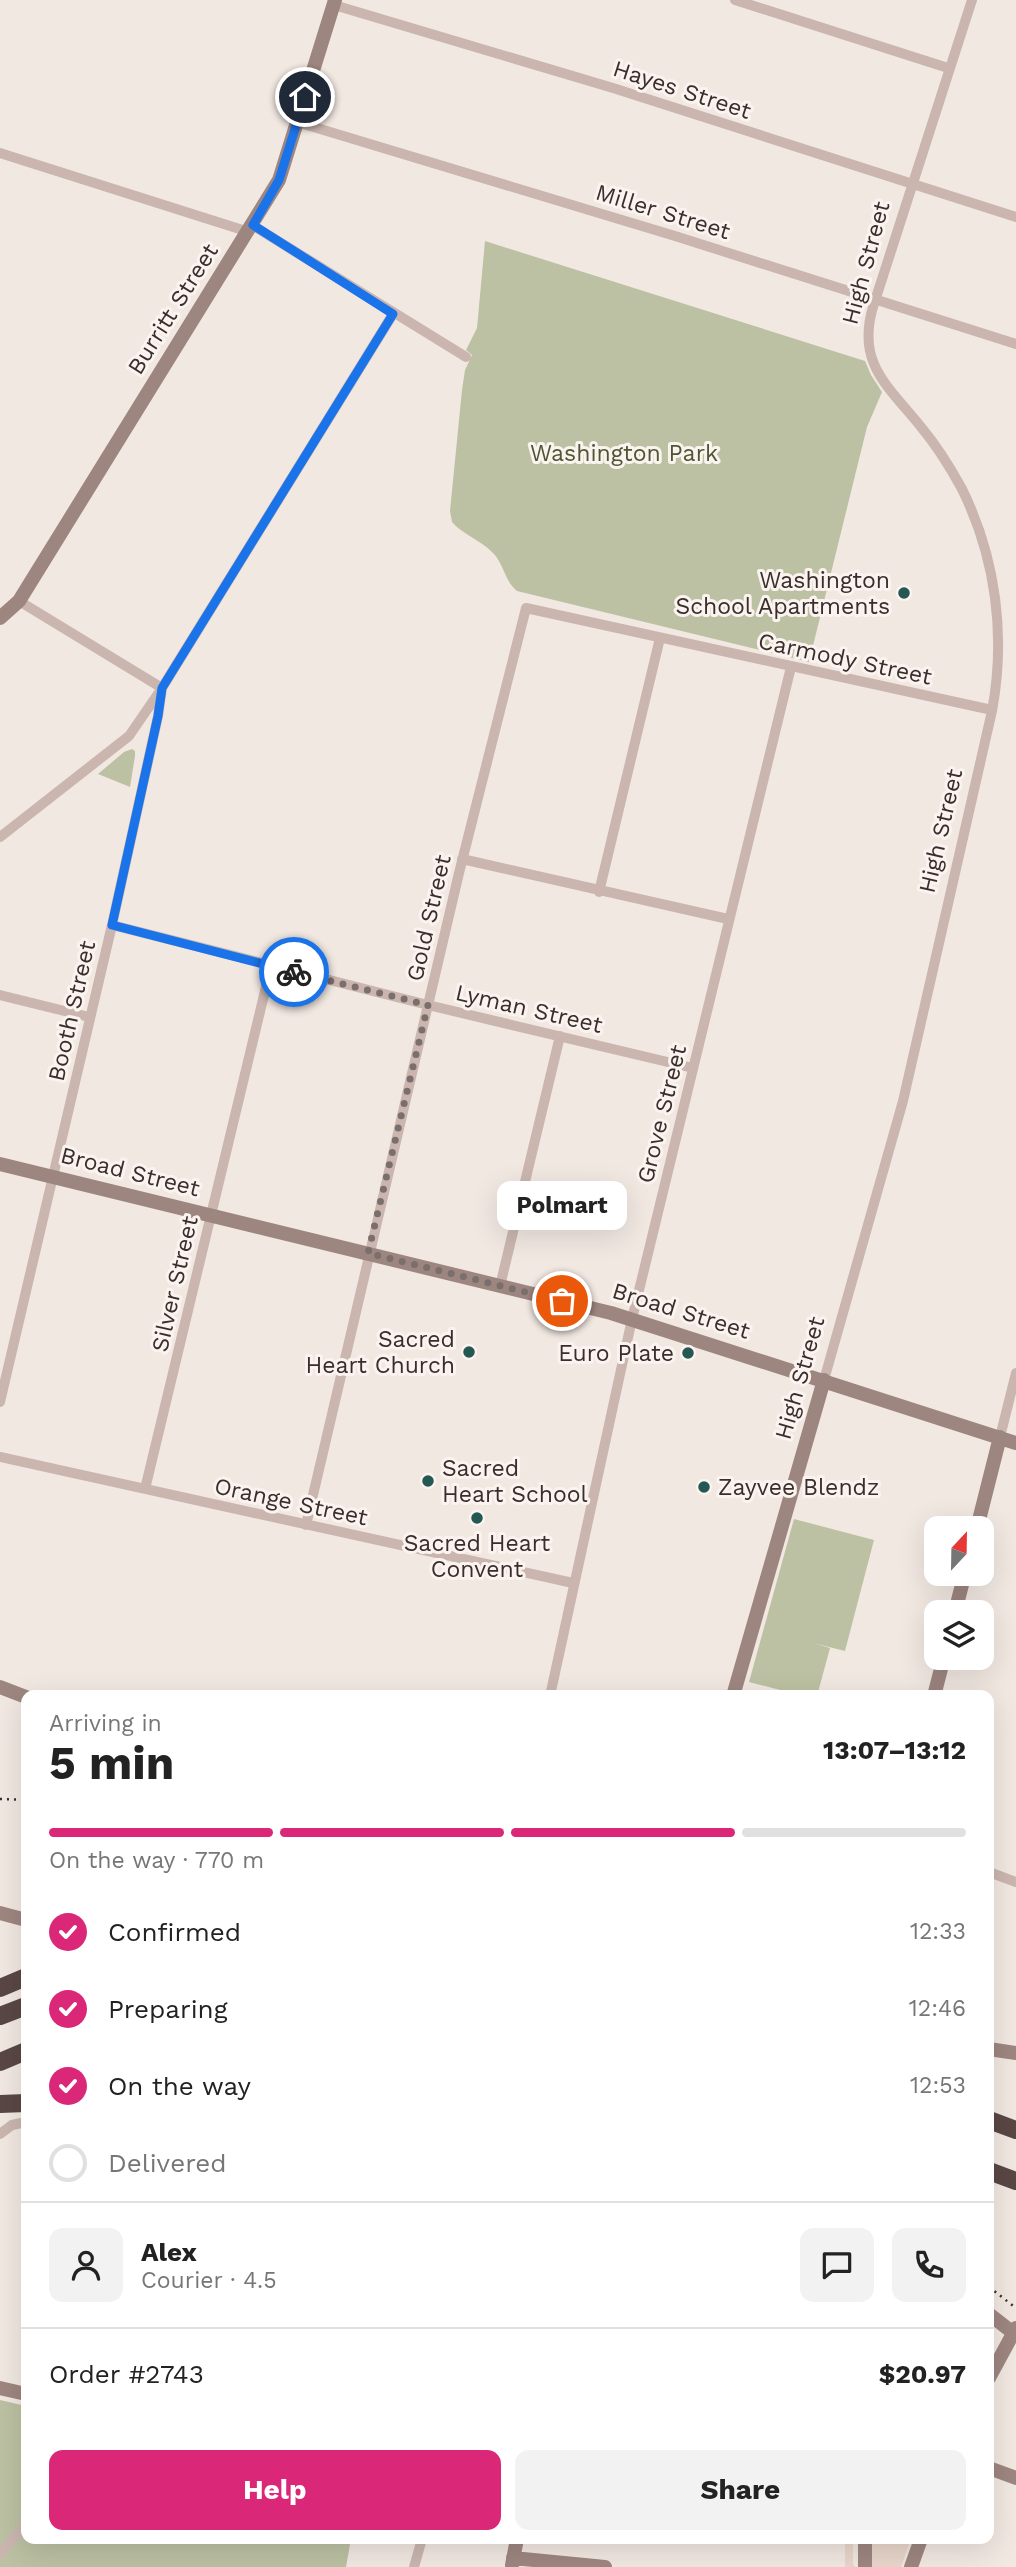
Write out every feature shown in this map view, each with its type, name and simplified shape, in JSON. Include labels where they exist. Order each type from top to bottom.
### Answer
[{"type":"highway","points":[[0,1988],[21,1979]]},
{"type":"highway","points":[[0,2016],[21,2008]]},
{"type":"highway","points":[[0,2062],[21,2054]]},
{"type":"highway","points":[[0,2104],[21,2103]]},
{"type":"highway","points":[[994,2122],[1016,2130]]},
{"type":"highway","points":[[994,2173],[1016,2181]]},
{"type":"highway","points":[[994,2174],[1016,2188]]},
{"type":"street","points":[[734,0],[948,68]]},
{"type":"street","name":"High Street","points":[[735,1690],[903,1101],[998,676],[999,643],[995,591],[969,505],[946,461],[884,384],[874,366],[868,335],[875,299],[972,0]]},
{"type":"street","name":"Burritt Street","points":[[0,618],[19,601],[279,180],[335,2]]},
{"type":"street","name":"Hayes Street","points":[[335,2],[1016,217]]},
{"type":"street","name":"Miller Street","points":[[297,122],[675,236],[1016,344]]},
{"type":"street","points":[[0,153],[251,229],[466,356]]},
{"type":"street","name":"Booth Street","points":[[0,1402],[112,925],[162,688],[393,314]]},
{"type":"street","points":[[0,837],[129,736],[162,688],[19,601]]},
{"type":"street","name":"Carmody Street","points":[[526,608],[992,710]]},
{"type":"street","name":"Gold Street","points":[[306,1525],[368,1253],[526,608]]},
{"type":"street","points":[[599,892],[660,638]]},
{"type":"street","name":"Grove Street","points":[[551,1690],[632,1319],[790,667]]},
{"type":"street","points":[[463,859],[599,892],[728,919]]},
{"type":"street","name":"Lyman Street","points":[[112,925],[428,1005],[693,1068]]},
{"type":"street","name":"Silver Street","points":[[145,1489],[271,966]]},
{"type":"street","points":[[0,995],[89,1017]]},
{"type":"street","points":[[500,1286],[560,1036]]},
{"type":"street","name":"Broad Street","points":[[0,1164],[632,1319],[1016,1443]]},
{"type":"street","points":[[980,1516],[1016,1373]]},
{"type":"street","name":"Orange Street","points":[[0,1457],[573,1583]]},
{"type":"street","points":[[936,1690],[941,1670]]},
{"type":"street","points":[[0,1687],[21,1695]]},
{"type":"street","points":[[994,1874],[1016,1882]]},
{"type":"street","points":[[0,1913],[21,1919]]},
{"type":"street","points":[[994,2050],[1016,2053]]},
{"type":"street","points":[[0,2134],[12,2125],[21,2123]]},
{"type":"street","points":[[994,2317],[1015,2332],[994,2369]]},
{"type":"street","points":[[0,2388],[21,2393]]},
{"type":"street","points":[[994,2470],[1016,2478]]},
{"type":"street","points":[[0,2553],[21,2530]]},
{"type":"street","points":[[414,2567],[421,2544]]},
{"type":"street","points":[[516,2544],[512,2563],[605,2567]]},
{"type":"street","points":[[865,2544],[865,2567]]},
{"type":"street","points":[[911,2567],[919,2544]]},
{"type":"green space","name":"Washington Park","points":[[485,241],[865,361],[882,392],[867,427],[809,662],[517,591],[493,553],[452,522],[450,511],[462,390],[465,370],[472,355],[466,350],[477,328]]},
{"type":"green space","points":[[132,749],[135,756],[130,787],[98,774],[124,752]]},
{"type":"green space","points":[[794,1519],[874,1540],[845,1651],[813,1643],[830,1648],[819,1690],[780,1690],[749,1682]]},
{"type":"green space","points":[[0,2400],[21,2405],[21,2544],[350,2544],[346,2567],[0,2567]]},
{"type":"shaded area","points":[[845,2544],[853,2544],[855,2567],[845,2567]]},
{"type":"shaded area","points":[[869,2544],[909,2544],[901,2567],[869,2567]]},
{"type":"railway","points":[[0,1799],[21,1800]]},
{"type":"railway","points":[[994,2291],[1016,2308]]},
{"type":"way so far","points":[[294,972],[428,1005],[368,1253],[562,1301]]},
{"type":"place","name":"Washington School Apartments","points":[[904,593]]},
{"type":"place","name":"Polmart","points":[[562,1301]]},
{"type":"place","name":"Sacred Heart Church","points":[[469,1352]]},
{"type":"place","name":"Euro Plate","points":[[688,1353]]},
{"type":"place","name":"Sacred Heart School","points":[[428,1481]]},
{"type":"place","name":"Zayvee Blendz","points":[[704,1487]]},
{"type":"place","name":"Sacred Heart Convent","points":[[477,1518]]},
{"type":"route","points":[[294,972],[112,925],[162,688],[393,314],[253,225],[279,180],[305,97]]}]
